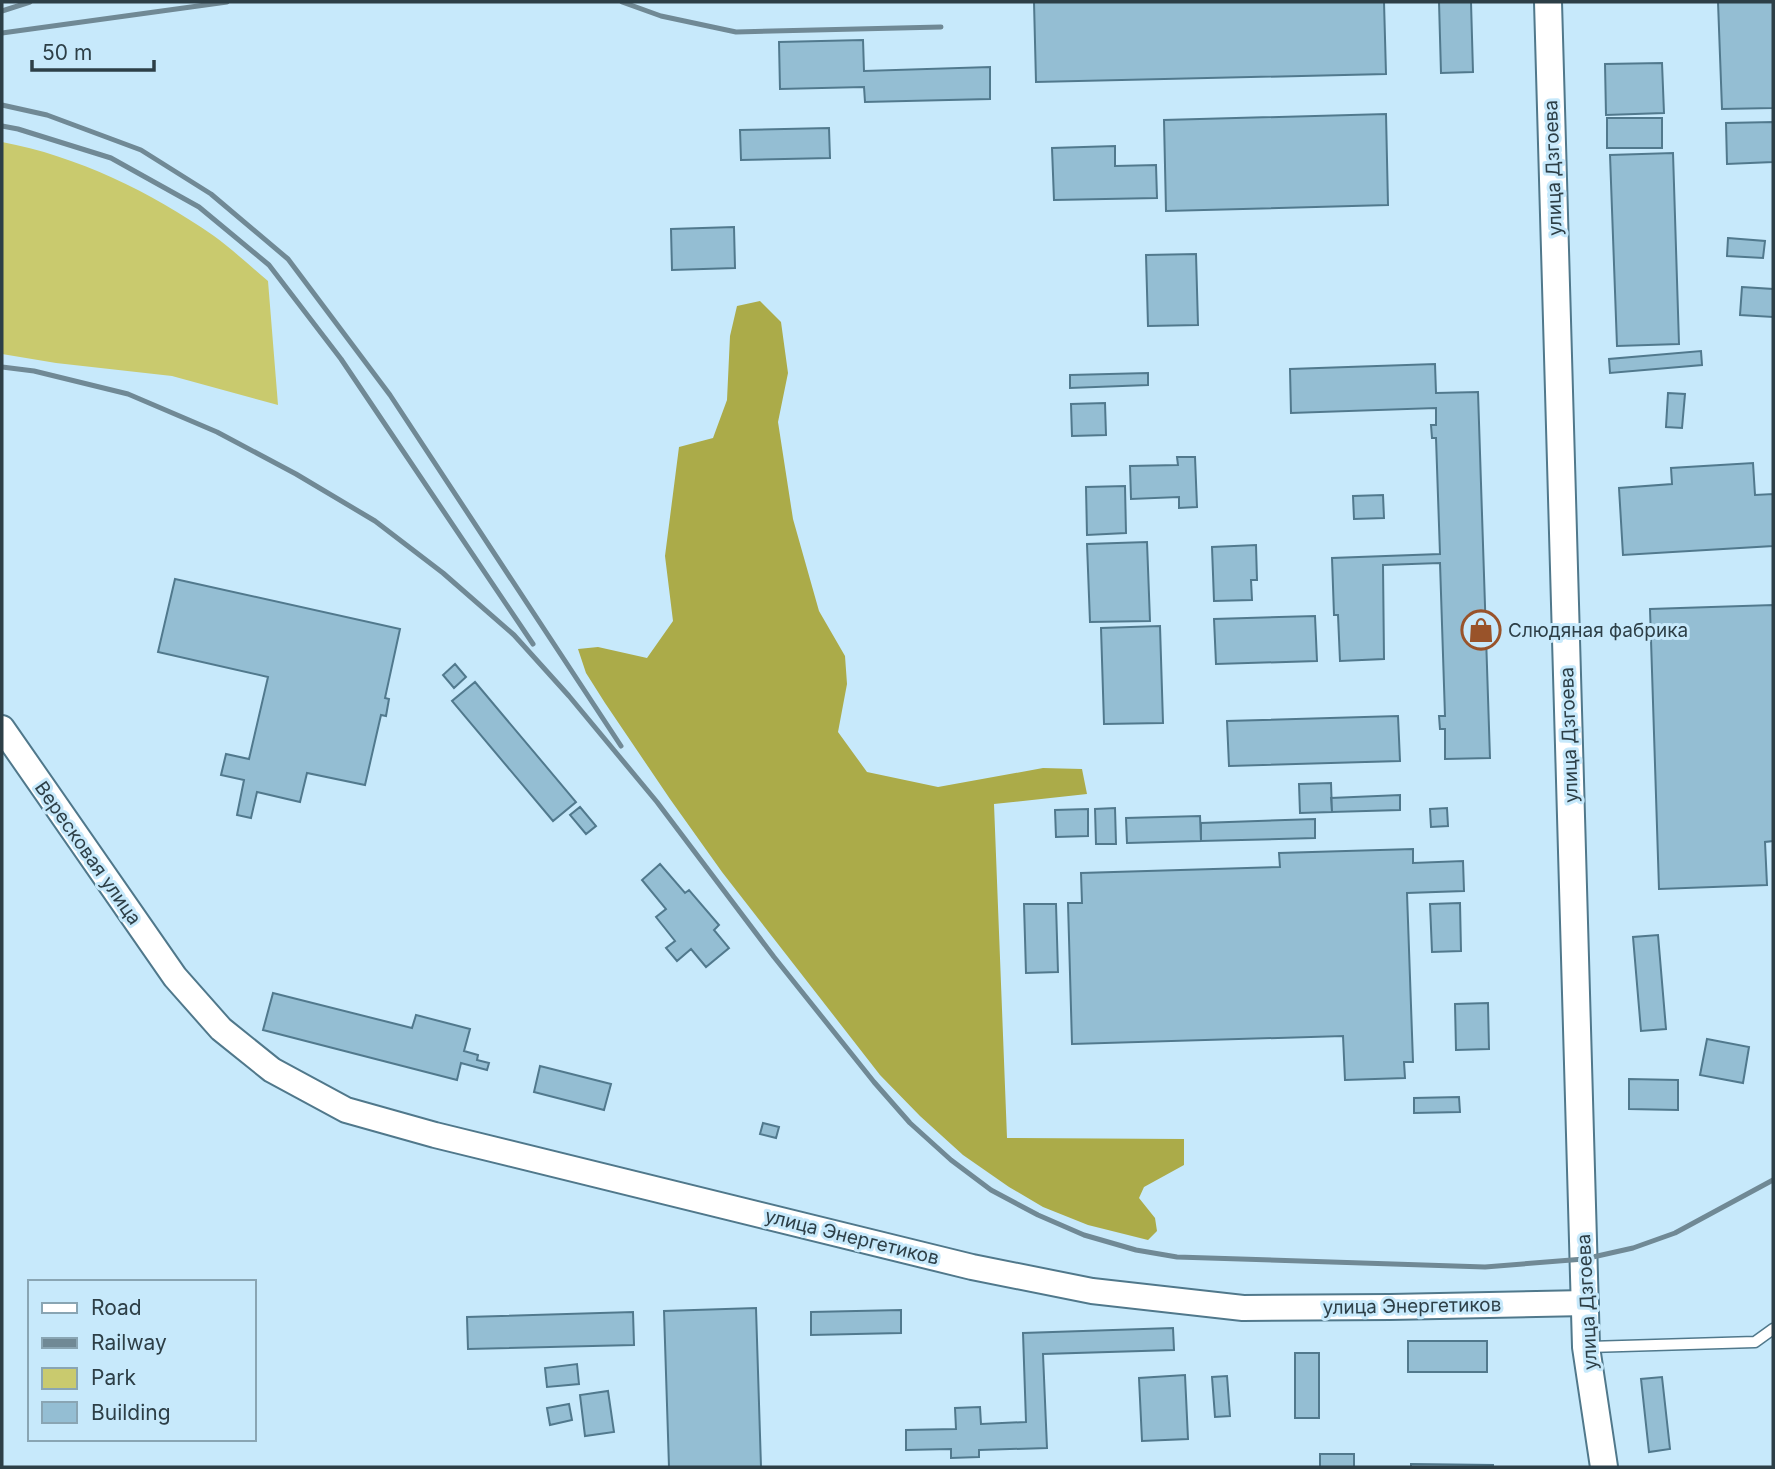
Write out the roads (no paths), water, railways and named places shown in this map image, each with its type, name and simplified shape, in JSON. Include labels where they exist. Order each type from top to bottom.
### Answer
[{"type":"main road","name":"улица Дзгоева","points":[[1548,2],[1586,1347],[1604,1467]]},
{"type":"street","name":"Вересковая улица","points":[[2,728],[175,977]]},
{"type":"street","name":"улица Энергетиков","points":[[175,977],[220,1028],[272,1070],[346,1110],[435,1135],[972,1267],[1092,1291],[1242,1308],[1586,1303]]},
{"type":"lane","points":[[1586,1347],[1755,1342],[1773,1329]]},
{"type":"railway","points":[[2,11],[30,2]]},
{"type":"railway","points":[[2,33],[227,2]]},
{"type":"railway","points":[[622,2],[661,16],[736,32],[941,27]]},
{"type":"railway","points":[[2,105],[47,115],[141,150],[211,194],[288,259],[390,395],[621,746]]},
{"type":"railway","points":[[2,126],[111,158],[199,207],[269,265],[341,359],[533,644]]},
{"type":"railway","points":[[2,367],[34,371],[128,394],[217,432],[296,474],[375,521],[443,573],[514,635],[569,696],[657,802],[774,957],[910,1123],[951,1160],[991,1190],[1038,1215],[1084,1235],[1136,1250],[1177,1257],[1485,1267],[1584,1259],[1633,1248],[1675,1233],[1773,1180]]},
{"type":"place","name":"Слюдяная фабрика","points":[[1481,630]]}]
